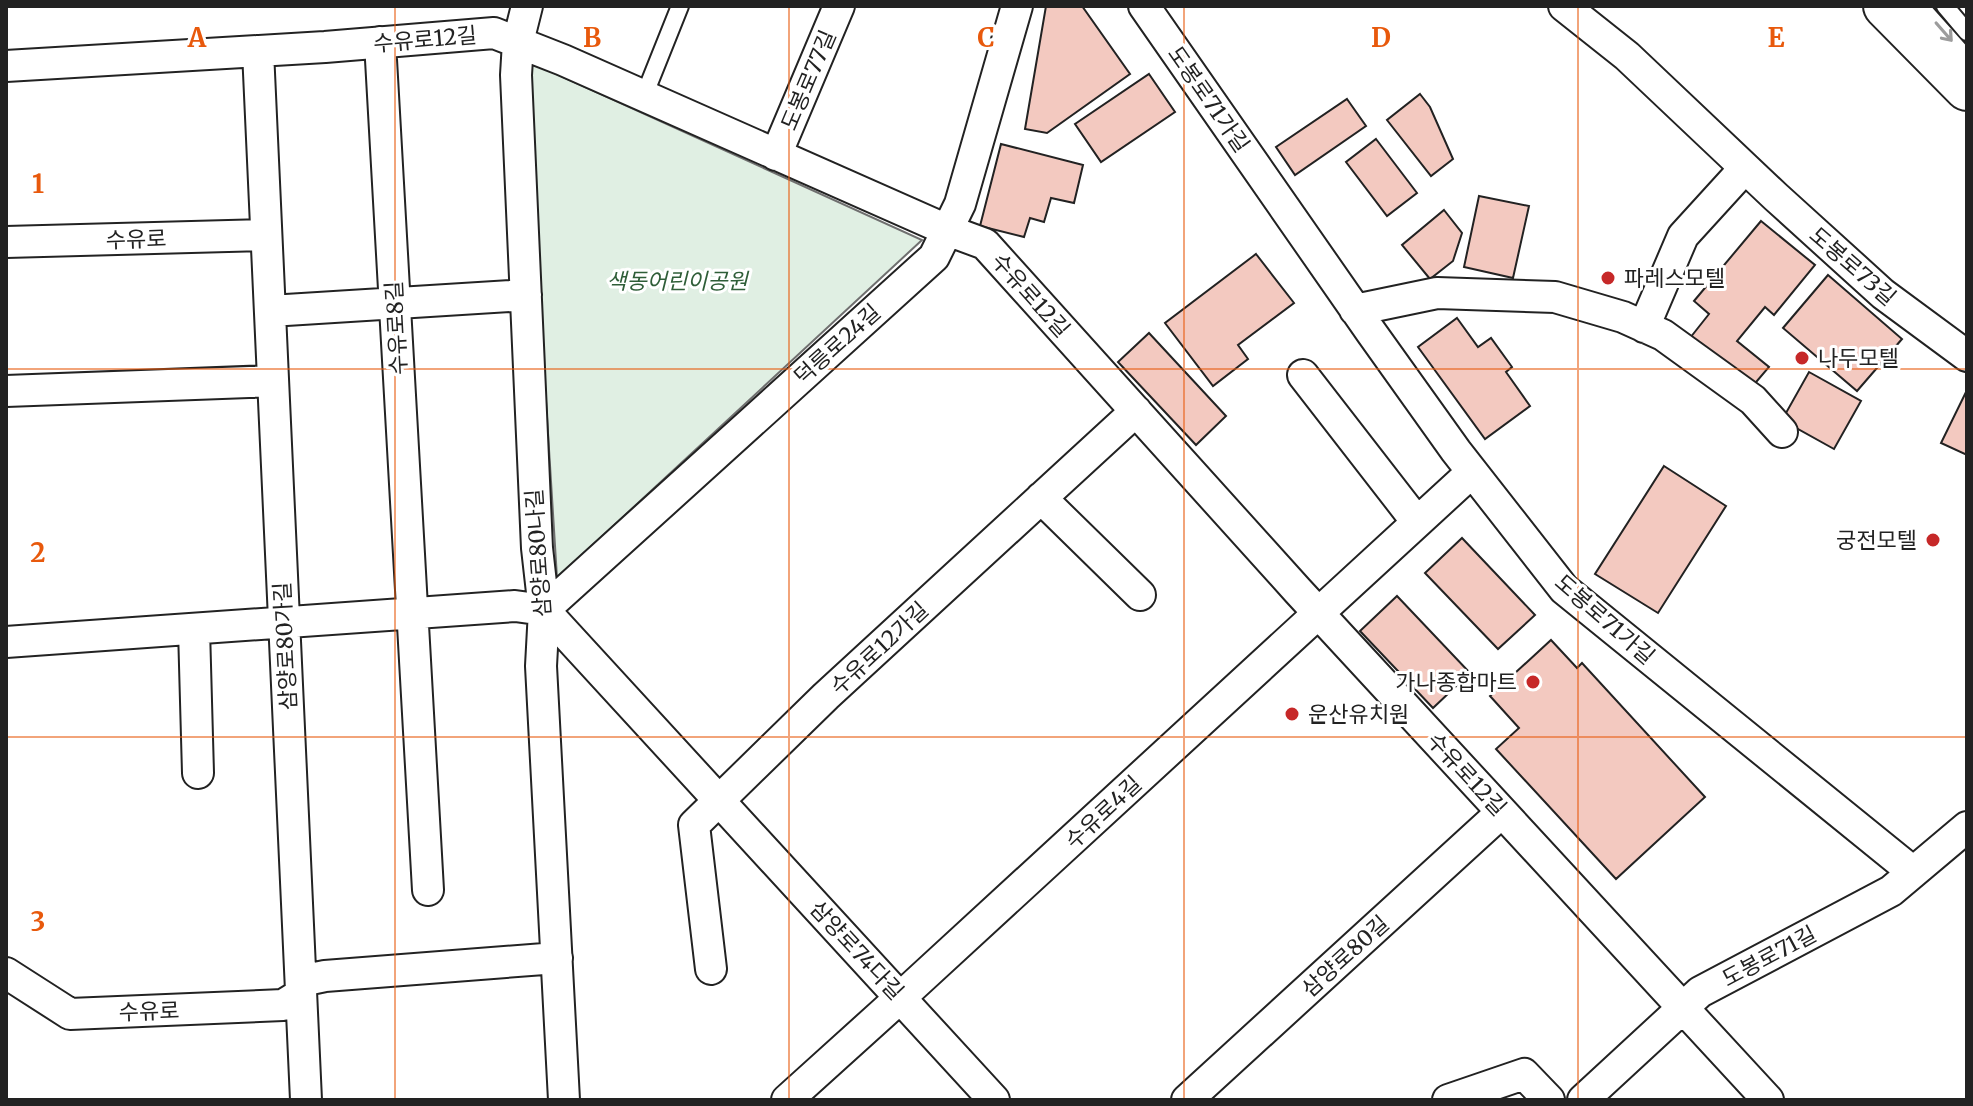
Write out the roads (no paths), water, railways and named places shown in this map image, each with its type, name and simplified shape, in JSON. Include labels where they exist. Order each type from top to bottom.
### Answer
[{"type":"main road","points":[[1886,6],[1967,88]]},
{"type":"street","name":"삼양로80나길","points":[[527,6],[518,42],[516,75],[537,548],[544,610],[541,666],[564,1100]]},
{"type":"street","name":"도봉로77길","points":[[776,155],[839,6]]},
{"type":"street","name":"덕릉로24길","points":[[544,610],[934,257],[960,204],[1017,6]]},
{"type":"street","name":"도봉로71가길","points":[[1144,6],[1355,310],[1472,472],[1564,589],[1913,872]]},
{"type":"street","name":"도봉로73길","points":[[1564,6],[1627,56],[1883,294],[1967,356]]},
{"type":"street","name":"수유로12길","points":[[6,66],[494,33],[985,244],[1319,613],[1768,1100]]},
{"type":"street","name":"수유로8길","points":[[380,42],[428,890]]},
{"type":"street","name":"삼양로80가길","points":[[258,51],[306,1100]]},
{"type":"street","points":[[1644,327],[1683,236],[1745,168]]},
{"type":"street","name":"수유로","points":[[6,242],[266,235]]},
{"type":"street","points":[[1355,310],[1437,293],[1555,297],[1623,317],[1663,335],[1753,400],[1782,432]]},
{"type":"street","points":[[270,311],[526,295]]},
{"type":"street","points":[[1303,375],[1417,522]]},
{"type":"street","points":[[6,391],[273,381]]},
{"type":"street","name":"수유로12가길","points":[[719,800],[826,696],[1136,411]]},
{"type":"street","name":"수유로4길","points":[[802,1095],[901,997],[1472,472]]},
{"type":"street","points":[[1041,498],[1140,595]]},
{"type":"street","points":[[6,642],[515,606],[544,610]]},
{"type":"street","name":"삼양로74다길","points":[[544,610],[994,1100]]},
{"type":"street","points":[[194,629],[198,773]]},
{"type":"street","points":[[711,969],[694,825],[719,800]]},
{"type":"street","name":"삼양로80길","points":[[1187,1100],[1502,812]]},
{"type":"street","name":"도봉로71길","points":[[1583,1100],[1700,992],[1891,891],[1967,827]]},
{"type":"street","points":[[301,988],[325,976],[557,958]]},
{"type":"street","name":"수유로","points":[[6,973],[70,1014],[283,1005],[301,988]]},
{"type":"street","points":[[1448,1100],[1524,1074],[1549,1100]]},
{"type":"lane","points":[[644,96],[680,6]]},
{"type":"lane","points":[[1920,6],[1967,59]]},
{"type":"lane","points":[[1945,6],[1967,32]]},
{"type":"place","name":"파레스모텔","points":[[1608,278]]},
{"type":"place","name":"나두모텔","points":[[1802,358]]},
{"type":"place","name":"궁전모텔","points":[[1933,540]]},
{"type":"place","name":"가나종합마트","points":[[1533,682]]},
{"type":"place","name":"운산유치원","points":[[1292,714]]},
{"type":"park label","name":"색동어린이공원","points":[[677,281]]}]
